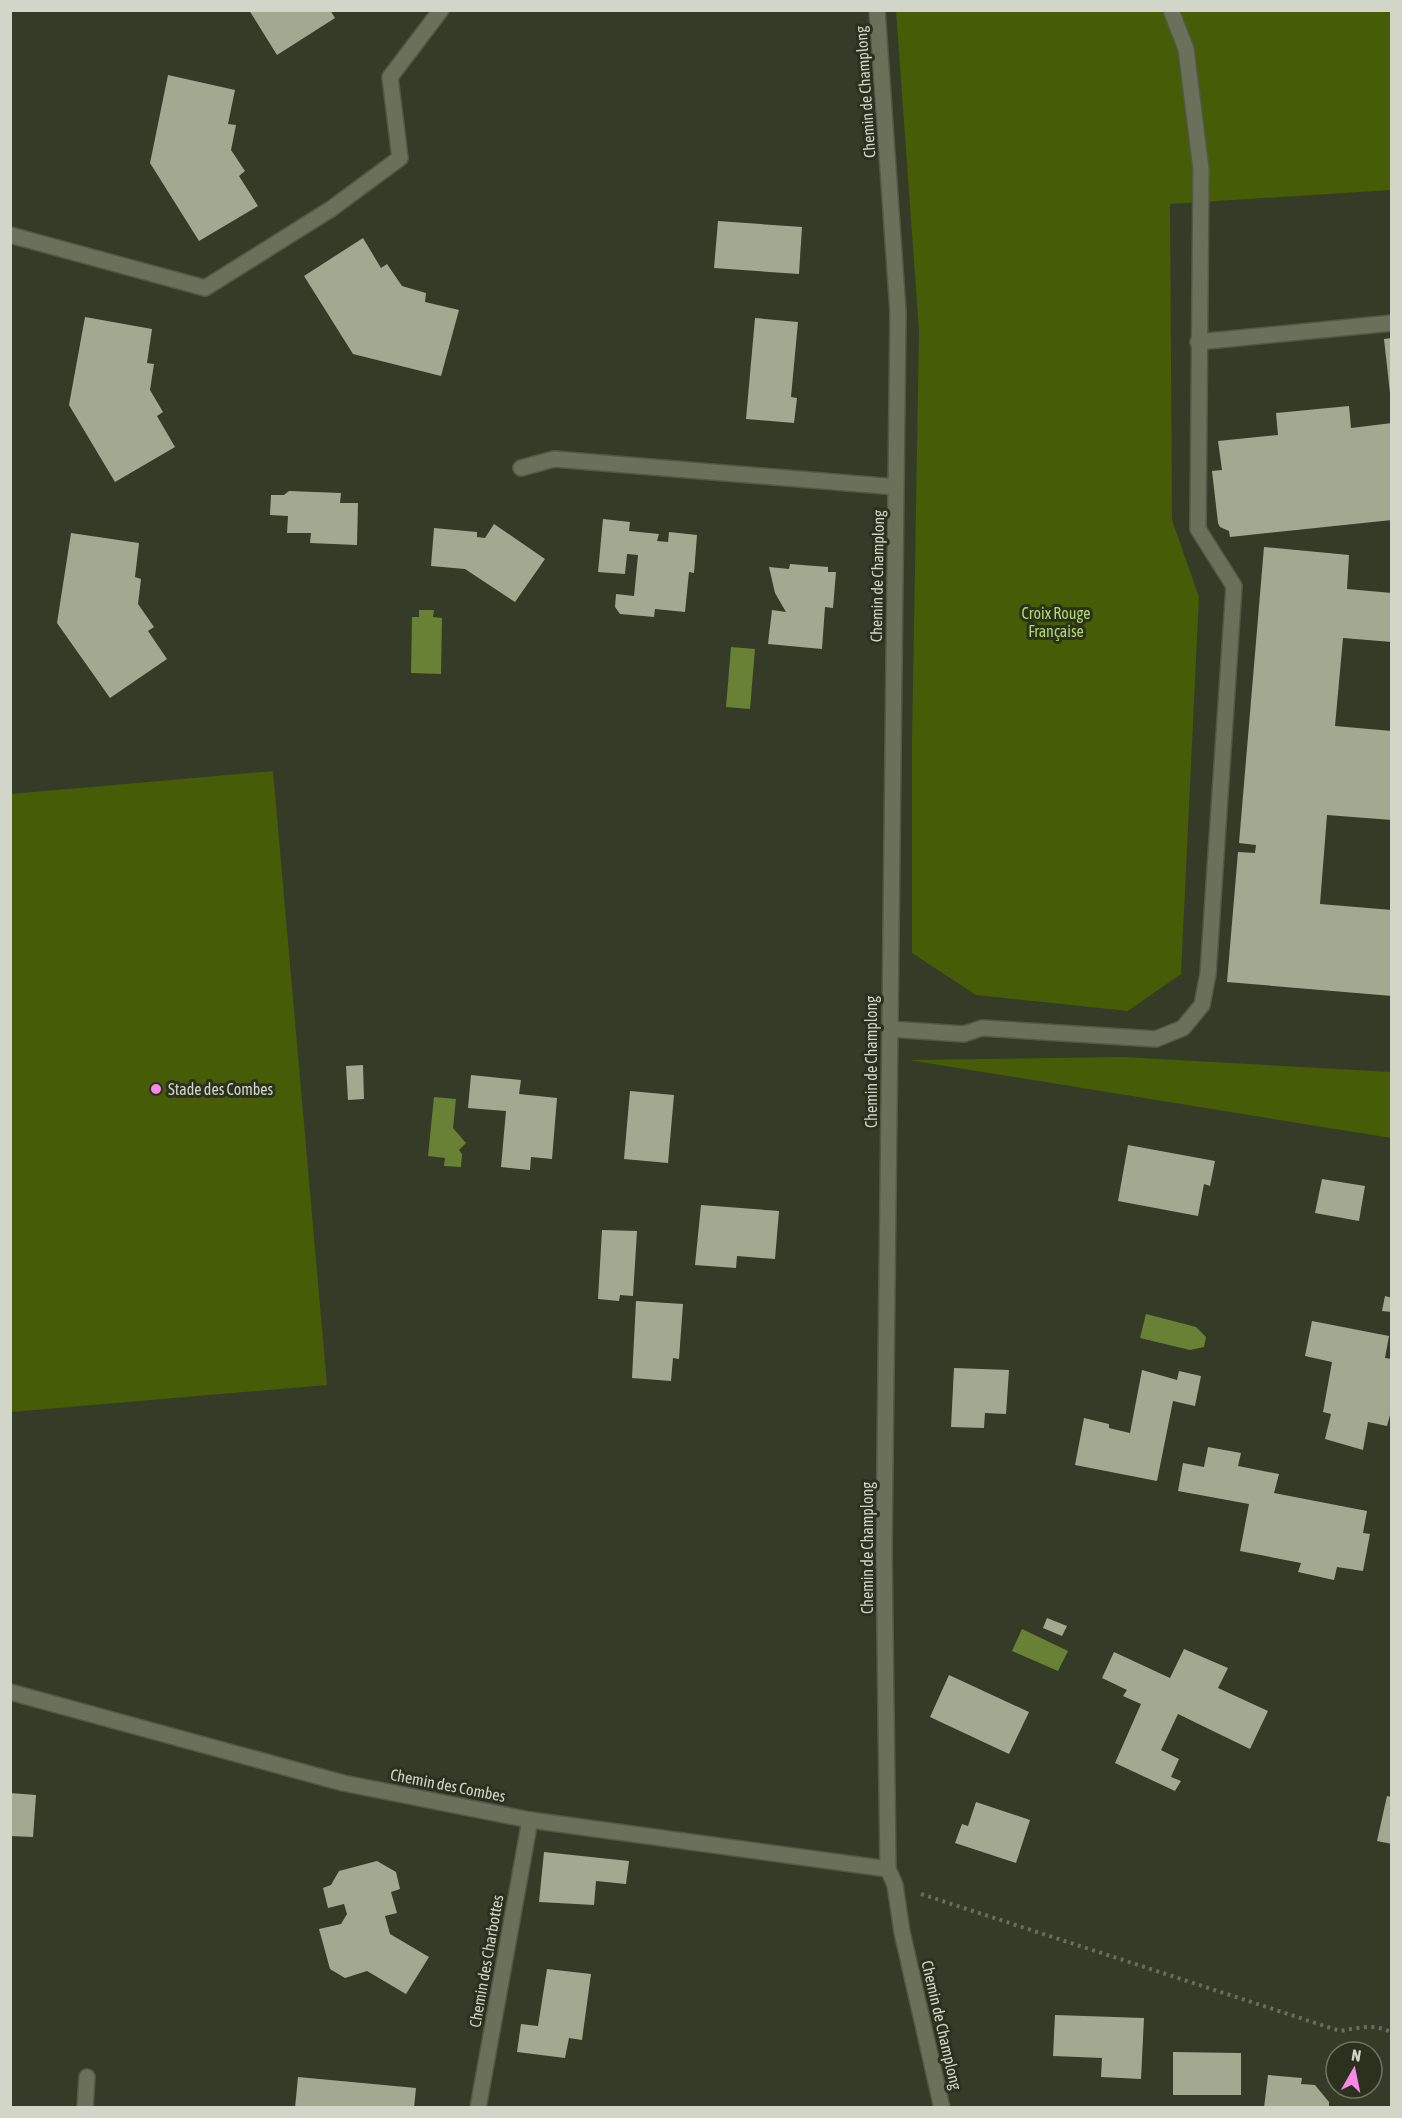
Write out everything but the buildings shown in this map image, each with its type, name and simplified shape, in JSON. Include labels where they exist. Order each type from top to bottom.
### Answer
[{"type":"street","points":[[10,235],[205,288],[331,209],[400,158],[390,77],[441,10]]},
{"type":"street","name":"Chemin de Champlong","points":[[877,10],[898,312],[884,1550],[888,1869],[895,1885],[902,1932],[942,2108]]},
{"type":"street","points":[[889,1029],[964,1034],[982,1028],[1156,1039],[1183,1028],[1202,1005],[1208,974],[1234,586],[1198,529],[1201,170],[1186,49],[1172,10]]},
{"type":"street","points":[[1198,342],[1392,323]]},
{"type":"street","points":[[520,468],[554,459],[897,487]]},
{"type":"street","name":"Chemin des Combes","points":[[10,1692],[343,1783],[530,1820],[888,1869]]},
{"type":"street","name":"Chemin des Charbottes","points":[[477,2108],[530,1820]]},
{"type":"street","points":[[85,2108],[87,2077]]},
{"type":"path","points":[[895,1885],[1340,2031],[1365,2026],[1392,2033]]},
{"type":"green space","name":"Croix Rouge Française","points":[[896,11],[1391,11],[1391,190],[1170,204],[1172,520],[1199,597],[1181,974],[1128,1011],[976,995],[912,953],[912,741],[919,331]]},
{"type":"green space","name":"Stade des Combes","points":[[273,771],[327,1385],[11,1412],[11,794]]},
{"type":"green space","points":[[1124,1057],[1391,1072],[1391,1138],[909,1060]]},
{"type":"shaded area","points":[[419,610],[434,610],[433,617],[442,618],[441,674],[411,673],[412,617],[419,617]]},
{"type":"shaded area","points":[[731,647],[755,649],[750,709],[726,707]]},
{"type":"shaded area","points":[[434,1097],[456,1099],[453,1128],[466,1143],[459,1150],[462,1154],[461,1167],[444,1166],[445,1158],[428,1156]]},
{"type":"shaded area","points":[[1146,1314],[1196,1327],[1206,1337],[1204,1347],[1190,1350],[1140,1338]]},
{"type":"shaded area","points":[[1022,1629],[1068,1651],[1058,1671],[1012,1651]]},
{"type":"place","name":"Stade des Combes","points":[[156,1089]]}]
